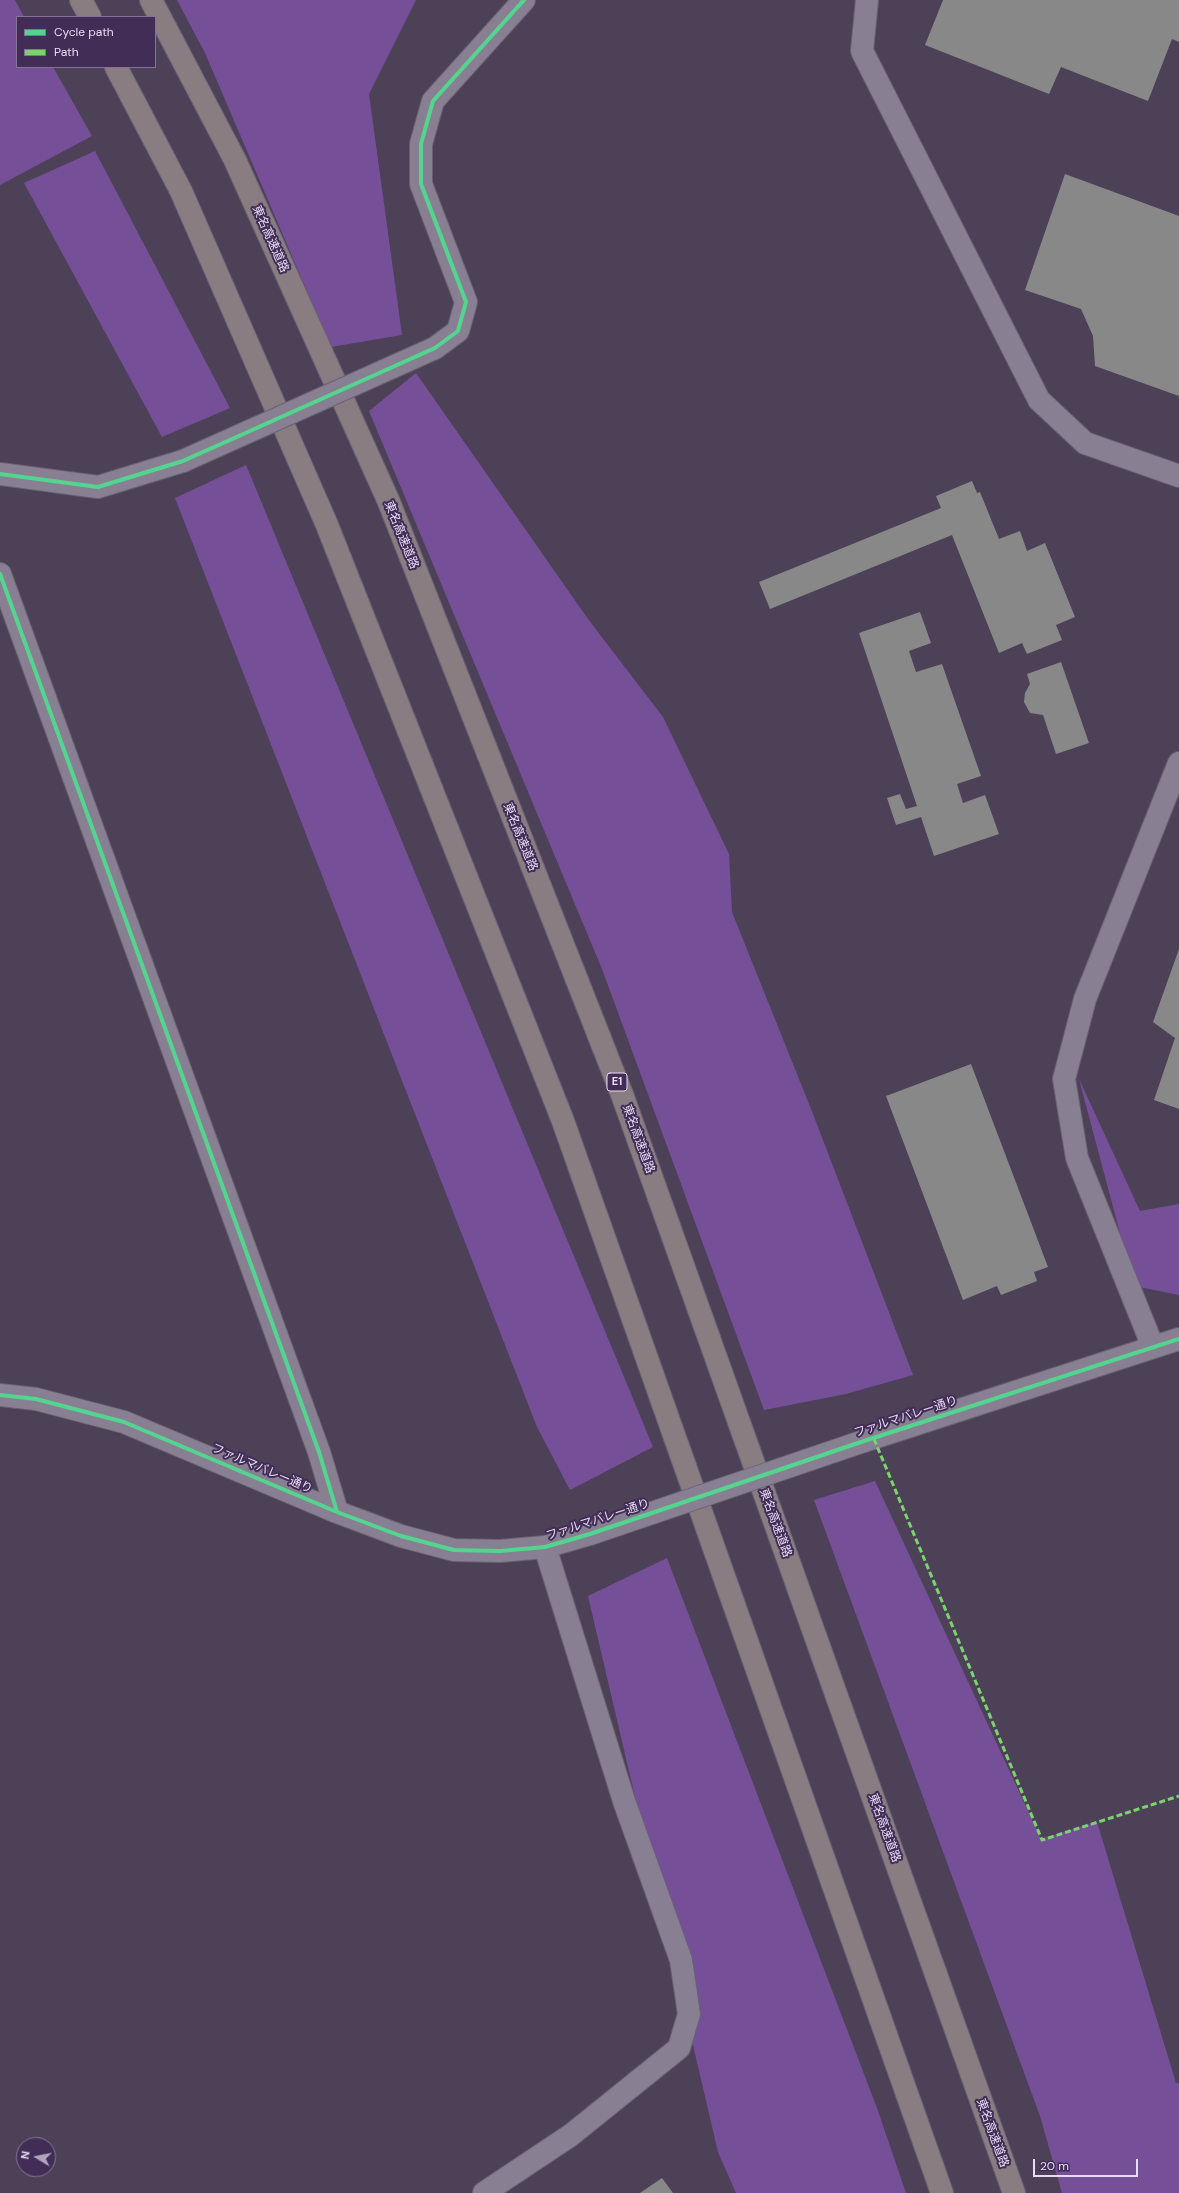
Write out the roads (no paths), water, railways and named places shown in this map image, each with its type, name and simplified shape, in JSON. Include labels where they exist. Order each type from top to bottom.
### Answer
[{"type":"highway","points":[[82,0],[90,16]]},
{"type":"highway","name":"東名高速道路","points":[[151,0],[235,160],[389,502],[623,1097],[1014,2193]]},
{"type":"highway","points":[[117,68],[181,191],[327,525],[563,1121],[942,2193]]},
{"type":"street","points":[[0,474],[98,487],[183,461],[435,348],[458,331],[466,302],[421,184],[421,144],[434,101],[524,0]]},
{"type":"street","points":[[866,0],[862,51],[1039,400],[1085,443],[1179,476]]},
{"type":"street","points":[[0,574],[319,1452],[337,1512]]},
{"type":"street","points":[[1153,1347],[1077,1158],[1064,1079],[1085,999],[1179,763]]},
{"type":"street","name":"ファルマバレー通り","points":[[0,1395],[36,1400],[124,1422],[337,1512],[401,1536],[454,1550],[500,1551],[545,1547],[590,1534],[864,1441],[1179,1339]]},
{"type":"street","points":[[484,2193],[571,2135],[679,2048],[689,2014],[681,1960],[624,1801],[545,1547]]}]
